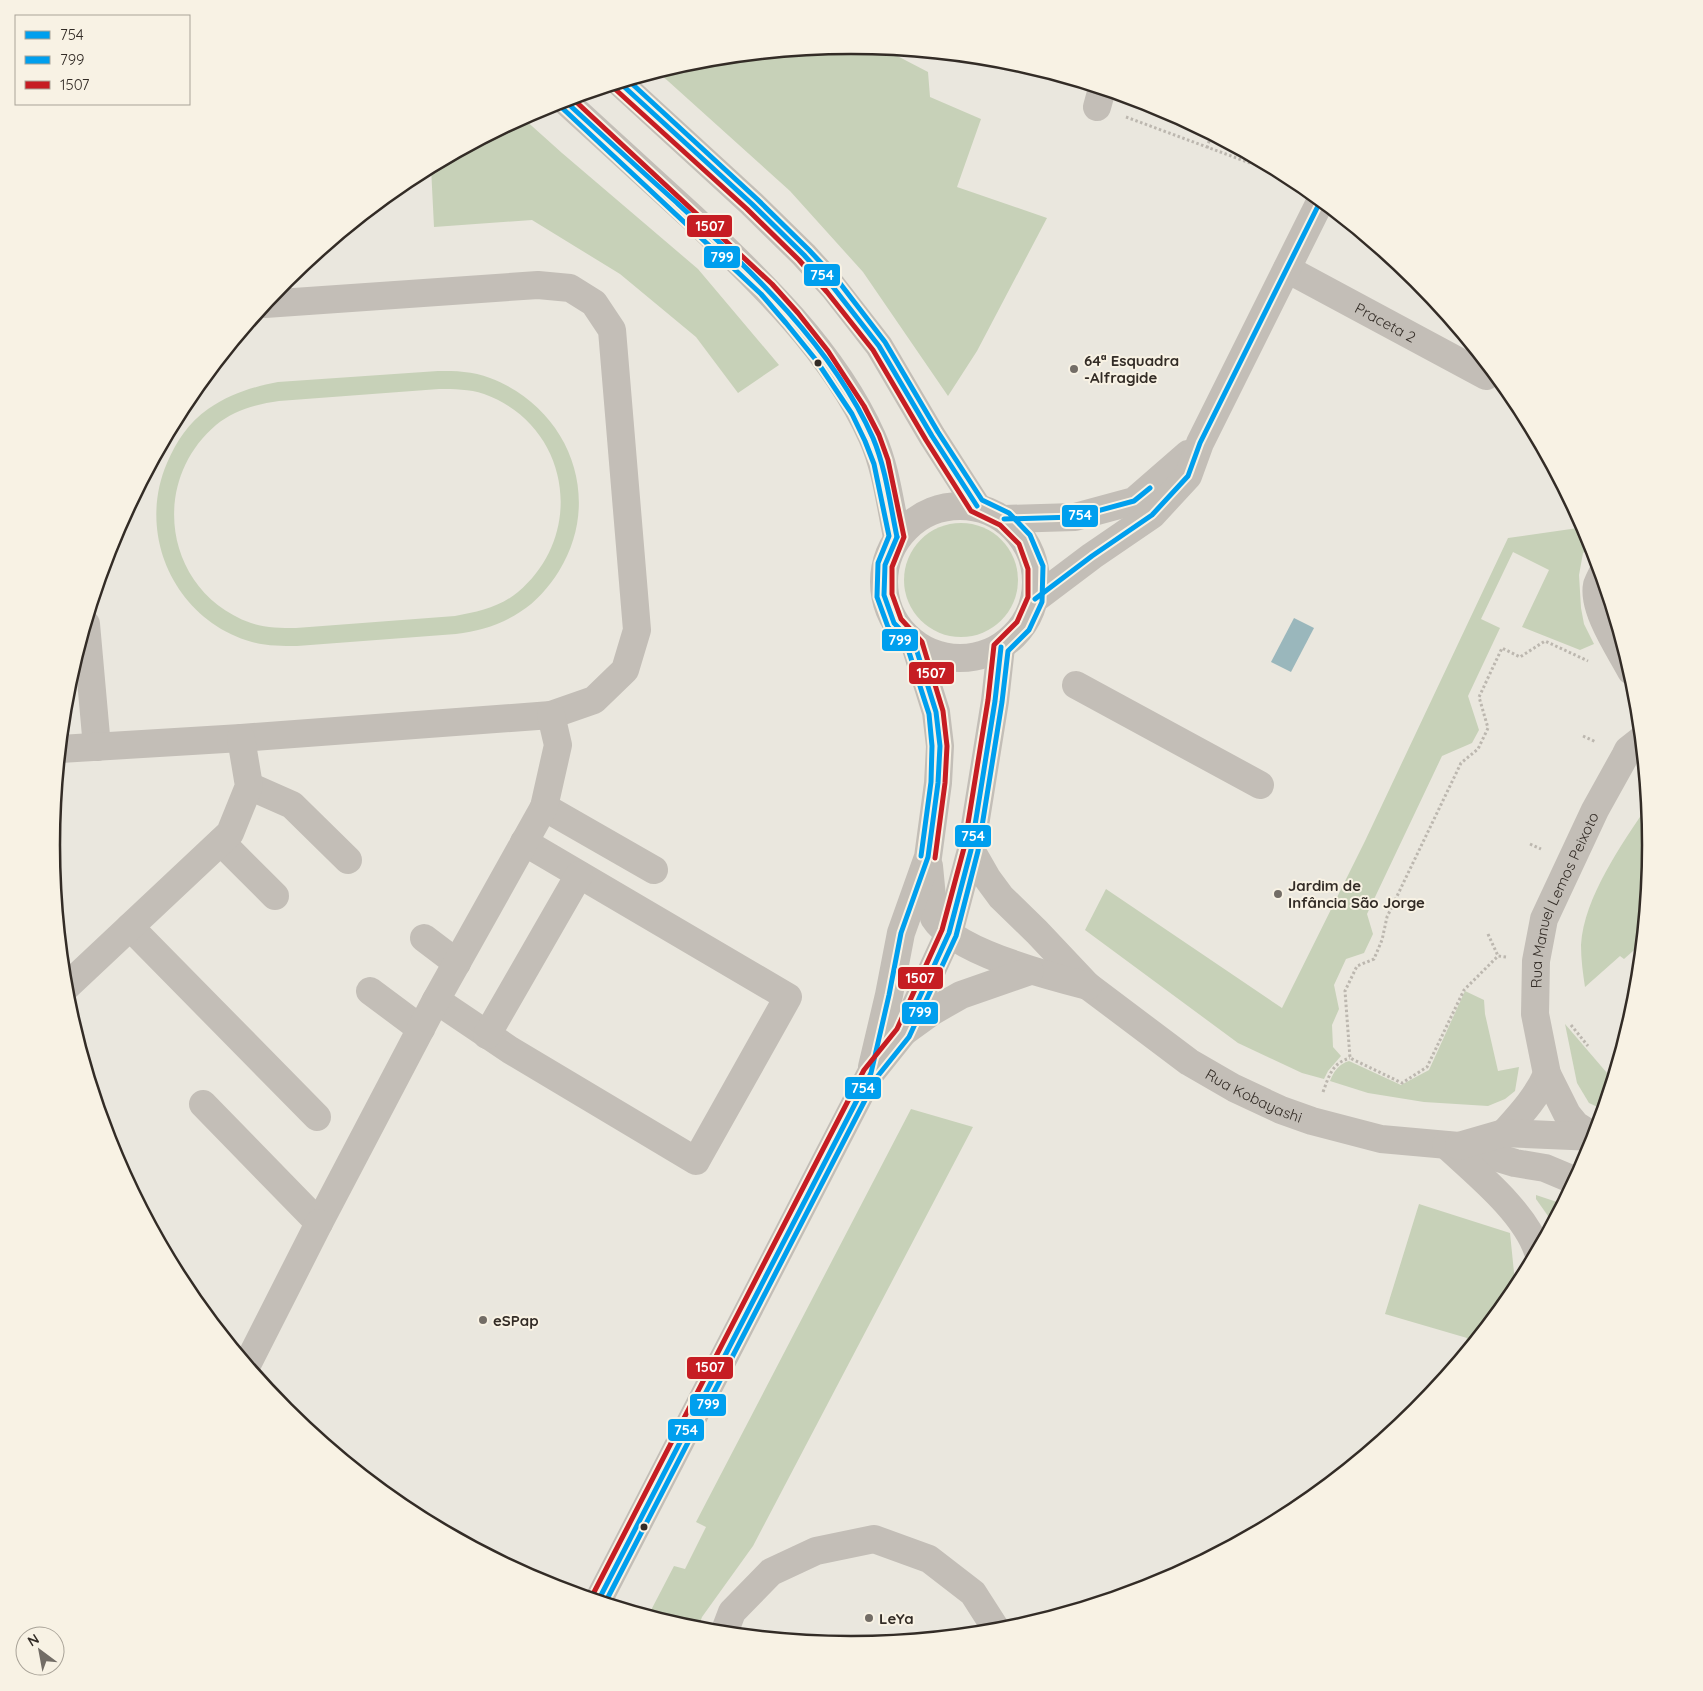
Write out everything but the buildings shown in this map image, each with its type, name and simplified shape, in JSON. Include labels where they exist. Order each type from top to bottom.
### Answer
[{"type":"street","points":[[625,88],[752,204],[804,254],[833,287],[879,346],[932,436],[977,506]]},
{"type":"street","points":[[570,106],[766,289],[822,356],[858,410],[872,438],[881,462],[897,537]]},
{"type":"street","points":[[1035,599],[1092,556],[1152,516],[1188,476],[1200,443],[1318,206]]},
{"type":"street","name":"Praceta 2","points":[[1287,269],[1486,376]]},
{"type":"street","points":[[66,749],[551,715],[594,700],[625,670],[637,630],[612,330],[594,303],[570,288],[538,285],[275,303]]},
{"type":"street","points":[[1004,519],[1075,517],[1134,501],[1200,443]]},
{"type":"street","points":[[947,506],[977,506],[1004,519],[1025,540],[1036,568],[1035,599],[1023,626],[1001,647],[972,658],[942,657],[915,644],[894,623],[884,595],[885,565],[897,537],[919,516],[947,506]]},
{"type":"street","points":[[1598,583],[1598,602],[1616,642]]},
{"type":"street","points":[[87,640],[97,747]]},
{"type":"street","points":[[871,1073],[901,933],[928,857],[938,783],[940,746],[936,712],[915,644]]},
{"type":"street","points":[[601,1596],[871,1073],[903,1033],[948,933],[971,850],[995,702],[1001,647]]},
{"type":"street","points":[[1076,686],[1260,785]]},
{"type":"street","points":[[250,1360],[436,1000],[544,806],[558,745],[551,715]]},
{"type":"street","points":[[72,981],[230,833],[249,786],[241,738]]},
{"type":"street","name":"Rua Manuel Lemos Peixoto","points":[[1589,1133],[1576,1125],[1567,1114],[1547,1074],[1535,1014],[1536,961],[1544,919],[1569,862],[1628,750],[1636,744]]},
{"type":"street","points":[[249,786],[292,805],[348,860]]},
{"type":"street","points":[[544,806],[654,870]]},
{"type":"street","points":[[221,842],[275,896]]},
{"type":"street","points":[[436,1000],[487,1035],[696,1161],[788,997],[524,842]]},
{"type":"street","name":"Rua Kobayashi","points":[[971,850],[987,878],[1001,897],[1088,986],[1189,1062],[1234,1088],[1281,1110],[1312,1121],[1381,1139],[1453,1145],[1514,1164],[1545,1168],[1570,1178]]},
{"type":"street","points":[[928,857],[934,918],[938,925],[948,933]]},
{"type":"street","points":[[487,1035],[579,875]]},
{"type":"street","points":[[130,927],[317,1117]]},
{"type":"street","name":"Rua Kobayashi","points":[[948,933],[978,950],[1030,971],[1088,986]]},
{"type":"street","points":[[424,938],[457,963]]},
{"type":"street","points":[[903,1033],[961,995],[1030,971]]},
{"type":"street","points":[[370,991],[421,1029]]},
{"type":"street","points":[[1504,1133],[1535,1097],[1547,1074]]},
{"type":"street","points":[[202,1104],[319,1223]]},
{"type":"street","name":"Rua Kobayashi","points":[[1453,1145],[1504,1133],[1587,1137]]},
{"type":"street","points":[[1453,1145],[1505,1201],[1522,1222],[1534,1245]]},
{"type":"street","points":[[726,1627],[732,1612],[771,1572],[816,1551],[874,1539],[929,1559],[973,1593],[993,1624]]},
{"type":"path","points":[[1129,118],[1250,163]]},
{"type":"path","points":[[1208,148],[1210,139]]},
{"type":"path","points":[[1350,1058],[1345,991],[1357,966],[1374,959],[1382,940],[1386,917],[1461,763],[1478,749],[1488,728],[1478,697],[1502,648],[1520,657],[1545,641],[1580,656]]},
{"type":"path","points":[[1488,934],[1498,956]]},
{"type":"path","points":[[1312,1121],[1330,1073],[1340,1061],[1350,1058],[1402,1083],[1427,1067],[1467,983],[1498,956],[1536,961]]},
{"type":"path","points":[[1573,1028],[1588,1046]]},
{"type":"green space","points":[[800,55],[895,55],[928,72],[930,97],[981,119],[957,187],[1047,218],[977,351],[948,396],[863,272],[790,191],[664,77],[697,69]]},
{"type":"green space","points":[[529,123],[698,269],[779,365],[738,393],[696,337],[620,274],[532,220],[434,227],[431,175],[501,135]]},
{"type":"green space","points":[[457,371],[490,378],[517,392],[540,411],[558,433],[571,458],[578,486],[578,514],[572,543],[559,571],[551,583],[531,604],[512,617],[489,627],[456,634],[297,646],[274,646],[252,642],[225,631],[202,615],[183,595],[169,571],[160,545],[156,518],[159,490],[167,463],[184,433],[201,414],[225,399],[259,386],[278,382]],"holes":[[[439,389],[478,392],[513,409],[535,430],[551,455],[559,483],[560,512],[554,541],[540,568],[518,592],[504,602],[472,613],[455,616],[284,628],[267,627],[251,623],[222,608],[200,587],[184,562],[176,534],[175,505],[181,476],[194,449],[216,425],[230,415],[271,402]]]},
{"type":"green space","points":[[961,523],[983,528],[1001,540],[1013,558],[1018,580],[1013,602],[1001,620],[983,632],[961,637],[939,632],[921,620],[909,602],[904,580],[909,558],[921,540],[939,528]]},
{"type":"green space","points":[[1577,528],[1586,550],[1583,553],[1579,575],[1581,608],[1584,624],[1594,644],[1580,650],[1522,627],[1549,570],[1513,552],[1481,619],[1500,628],[1468,696],[1479,730],[1472,743],[1442,756],[1367,914],[1373,934],[1364,953],[1346,959],[1334,985],[1339,1009],[1332,1025],[1333,1047],[1341,1056],[1328,1071],[1324,1079],[1302,1073],[1238,1043],[1085,930],[1106,889],[1282,1008],[1365,841],[1508,538]]},
{"type":"green space","points":[[1642,814],[1642,897],[1636,948],[1624,959],[1620,956],[1585,987],[1581,945],[1589,908],[1606,872]]},
{"type":"green space","points":[[1465,991],[1484,1000],[1485,1014],[1498,1071],[1519,1067],[1515,1091],[1505,1099],[1488,1106],[1424,1102],[1368,1093],[1330,1081],[1337,1068],[1349,1061],[1401,1085],[1429,1070]]},
{"type":"green space","points":[[1565,1024],[1609,1075],[1598,1107],[1589,1103],[1577,1083]]},
{"type":"green space","points":[[911,1109],[973,1127],[753,1546],[702,1617],[700,1622],[651,1611],[674,1566],[685,1569],[706,1527],[696,1522]]},
{"type":"green space","points":[[1536,1195],[1558,1202],[1550,1218],[1536,1199]]},
{"type":"green space","points":[[1419,1204],[1510,1233],[1515,1278],[1465,1346],[1467,1338],[1385,1314]]},
{"type":"water","points":[[1294,618],[1314,628],[1291,672],[1271,662]]},
{"type":"transit line","name":"799","points":[[608,1598],[877,1077],[909,1037],[956,936],[978,851],[1002,702],[1008,651],[1029,630],[1042,602],[1043,566],[1030,535],[1009,513],[982,500],[938,432],[885,342],[839,282],[757,199],[633,85]]},
{"type":"transit line","name":"754","points":[[625,88],[752,204],[804,255],[833,287],[879,346],[932,436],[977,506]]},
{"type":"transit line","name":"1507","points":[[593,1594],[864,1070],[897,1029],[942,930],[964,848],[988,700],[994,645],[1017,622],[1028,597],[1028,569],[1019,544],[1000,525],[971,511],[926,440],[873,350],[827,292],[799,260],[747,209],[616,90]]},
{"type":"transit line","name":"1507","points":[[578,103],[772,284],[828,351],[864,406],[879,435],[888,460],[904,537],[892,567],[892,594],[901,619],[922,642],[943,711],[947,746],[945,783],[935,858]]},
{"type":"transit line","name":"754","points":[[571,106],[732,254],[812,340],[856,404],[873,438],[884,474],[897,537]]},
{"type":"transit line","name":"799","points":[[563,109],[761,294],[816,360],[852,414],[865,441],[874,464],[889,536],[878,563],[877,597],[888,627],[908,649],[929,714],[932,746],[931,782],[921,856]]},
{"type":"transit line","name":"754","points":[[1035,599],[1092,556],[1152,515],[1188,476],[1200,443],[1318,206]]},
{"type":"transit line","name":"754","points":[[1004,519],[1075,517],[1134,501],[1150,488]]},
{"type":"transit line","name":"754","points":[[601,1596],[871,1073],[901,933],[928,857],[938,783],[940,746],[936,712],[915,645],[894,623],[884,595],[885,565],[897,537]]},
{"type":"transit line","name":"754","points":[[911,1016],[949,933],[971,850],[995,701],[1001,647]]},
{"type":"place","name":"64ª Esquadra -Alfragide","points":[[1074,369]]},
{"type":"place","name":"Jardim de Infância São Jorge","points":[[1278,894]]},
{"type":"place","name":"eSPap","points":[[483,1320]]},
{"type":"place","name":"LeYa","points":[[869,1618]]}]
